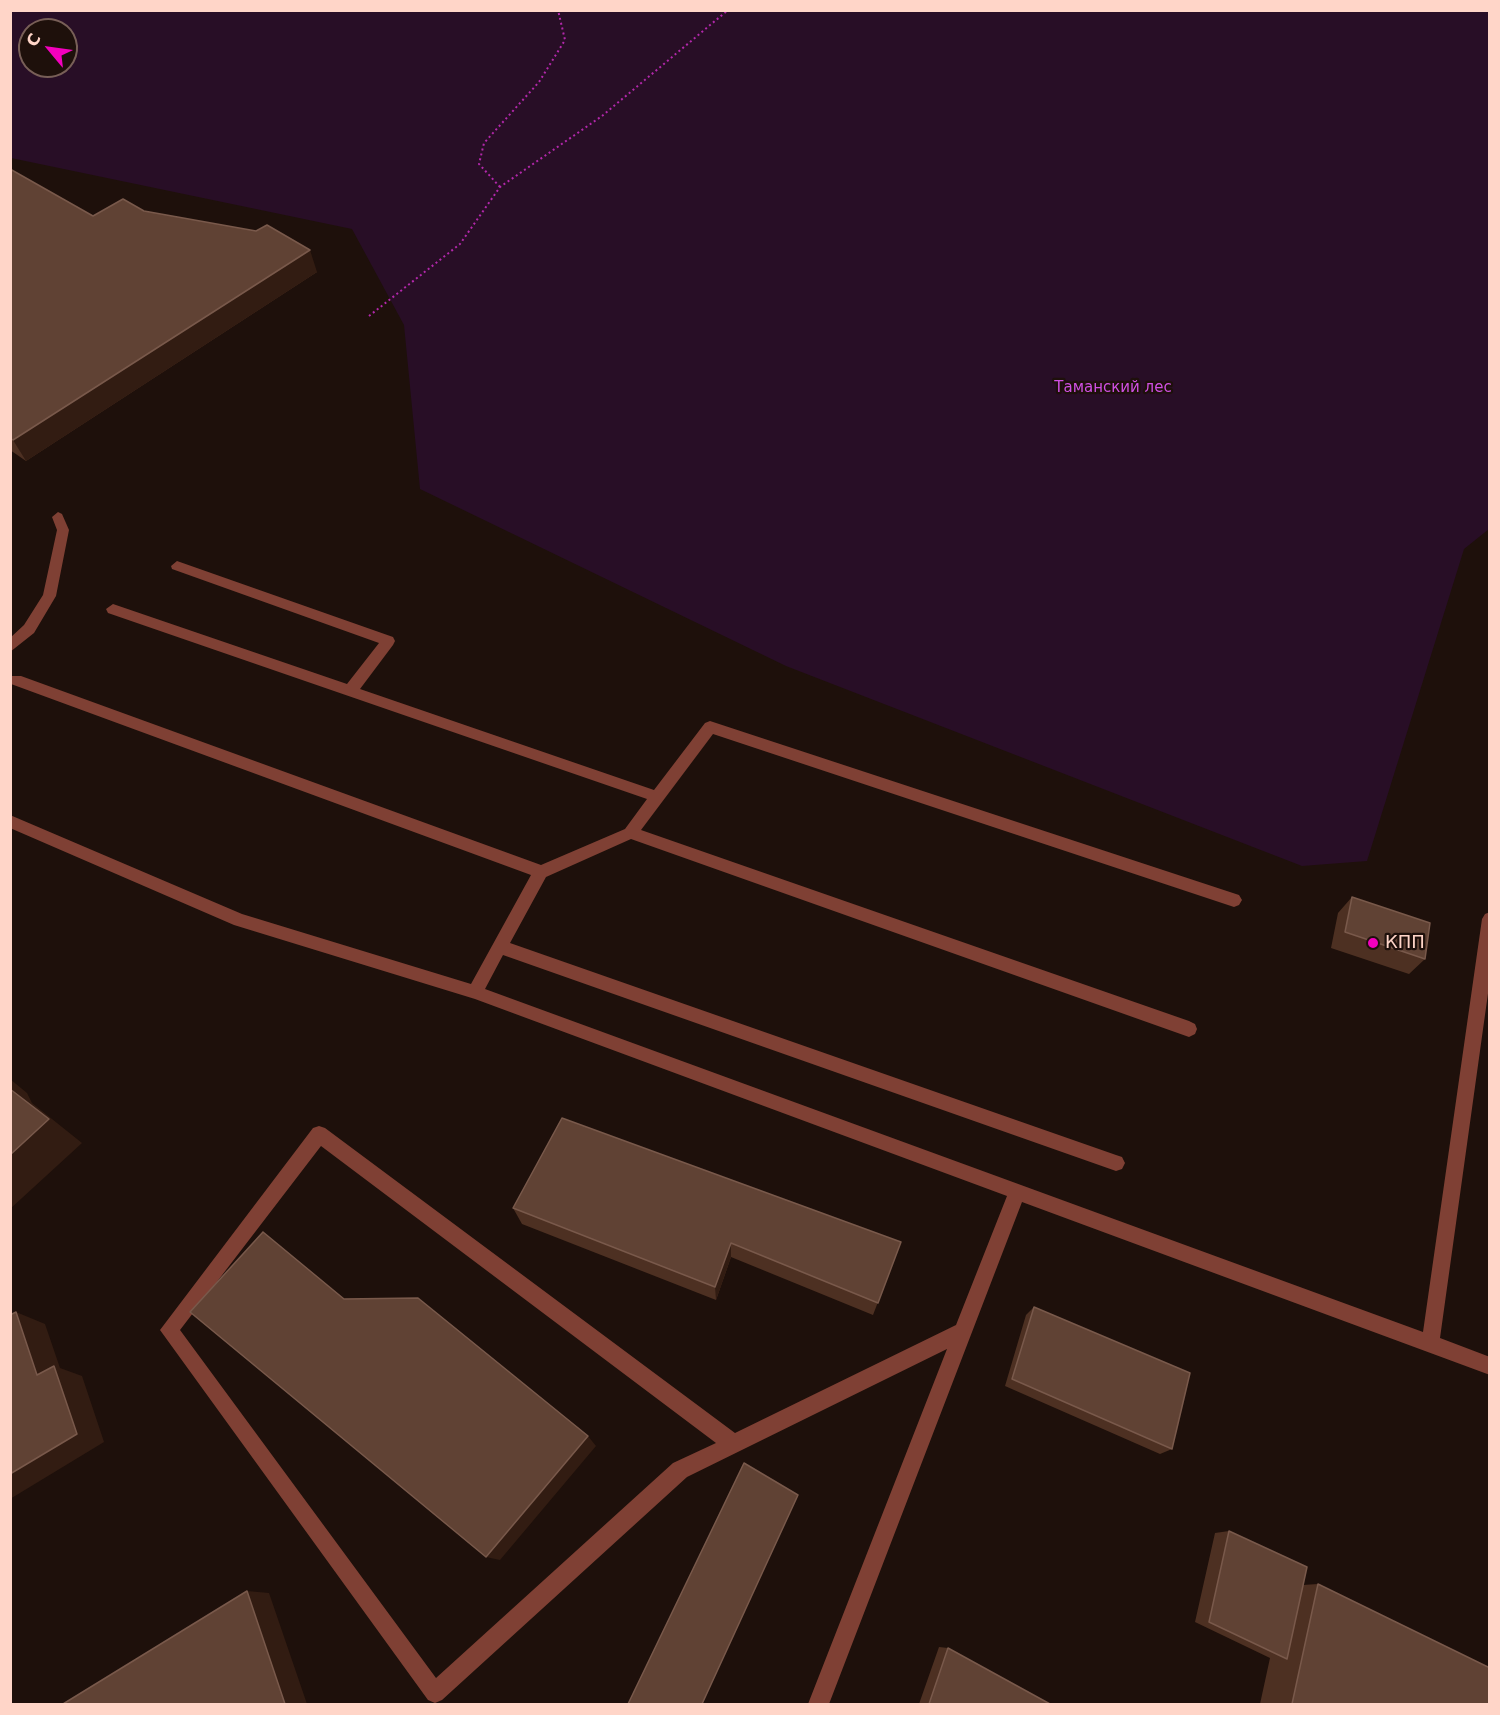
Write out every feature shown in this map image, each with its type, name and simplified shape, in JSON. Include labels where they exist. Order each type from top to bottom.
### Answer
[{"type":"street","points":[[11,646],[29,629],[49,596],[63,530],[58,517]]},
{"type":"street","points":[[177,566],[388,641],[350,691]]},
{"type":"street","points":[[113,609],[658,797]]},
{"type":"street","points":[[16,680],[541,872]]},
{"type":"street","points":[[475,992],[541,872],[630,833],[710,728],[1234,900]]},
{"type":"street","points":[[10,821],[239,920],[475,992],[1490,1366]]},
{"type":"street","points":[[630,833],[1189,1029]]},
{"type":"street","points":[[1430,1344],[1490,918]]},
{"type":"street","points":[[500,947],[1116,1162]]},
{"type":"street","points":[[734,1444],[319,1134],[170,1330],[435,1693],[680,1470],[734,1444],[962,1332]]},
{"type":"street","points":[[819,1704],[1017,1192]]},
{"type":"path","points":[[500,187],[479,164],[484,143],[539,82],[565,40],[558,10]]},
{"type":"path","points":[[369,316],[460,244],[500,187],[602,116],[728,10]]},
{"type":"green space","name":"Таманский лес","points":[[11,10],[1489,11],[1489,529],[1464,549],[1367,861],[1302,866],[786,666],[420,489],[404,325],[352,229],[11,158]]},
{"type":"building","points":[[10,169],[93,216],[123,199],[144,211],[256,231],[267,225],[310,250],[13,440],[10,438]]},
{"type":"building","points":[[1352,897],[1430,923],[1425,959],[1345,932]]},
{"type":"building","points":[[10,1089],[49,1119],[10,1155]]},
{"type":"building","points":[[562,1118],[901,1242],[878,1303],[731,1243],[715,1287],[513,1208]]},
{"type":"building","points":[[263,1232],[344,1299],[418,1298],[588,1436],[486,1557],[190,1312]]},
{"type":"building","points":[[1034,1307],[1190,1373],[1172,1449],[1012,1379]]},
{"type":"building","points":[[16,1312],[37,1375],[54,1366],[77,1434],[10,1474],[10,1315]]},
{"type":"building","points":[[744,1463],[798,1495],[702,1704],[628,1704]]},
{"type":"building","points":[[1229,1531],[1307,1567],[1287,1659],[1209,1622]]},
{"type":"building","points":[[1318,1584],[1490,1668],[1490,1704],[1292,1704]]},
{"type":"building","points":[[247,1591],[285,1704],[63,1704]]},
{"type":"building","points":[[948,1648],[1050,1704],[929,1704]]},
{"type":"place","name":"КПП","points":[[1373,943]]}]
